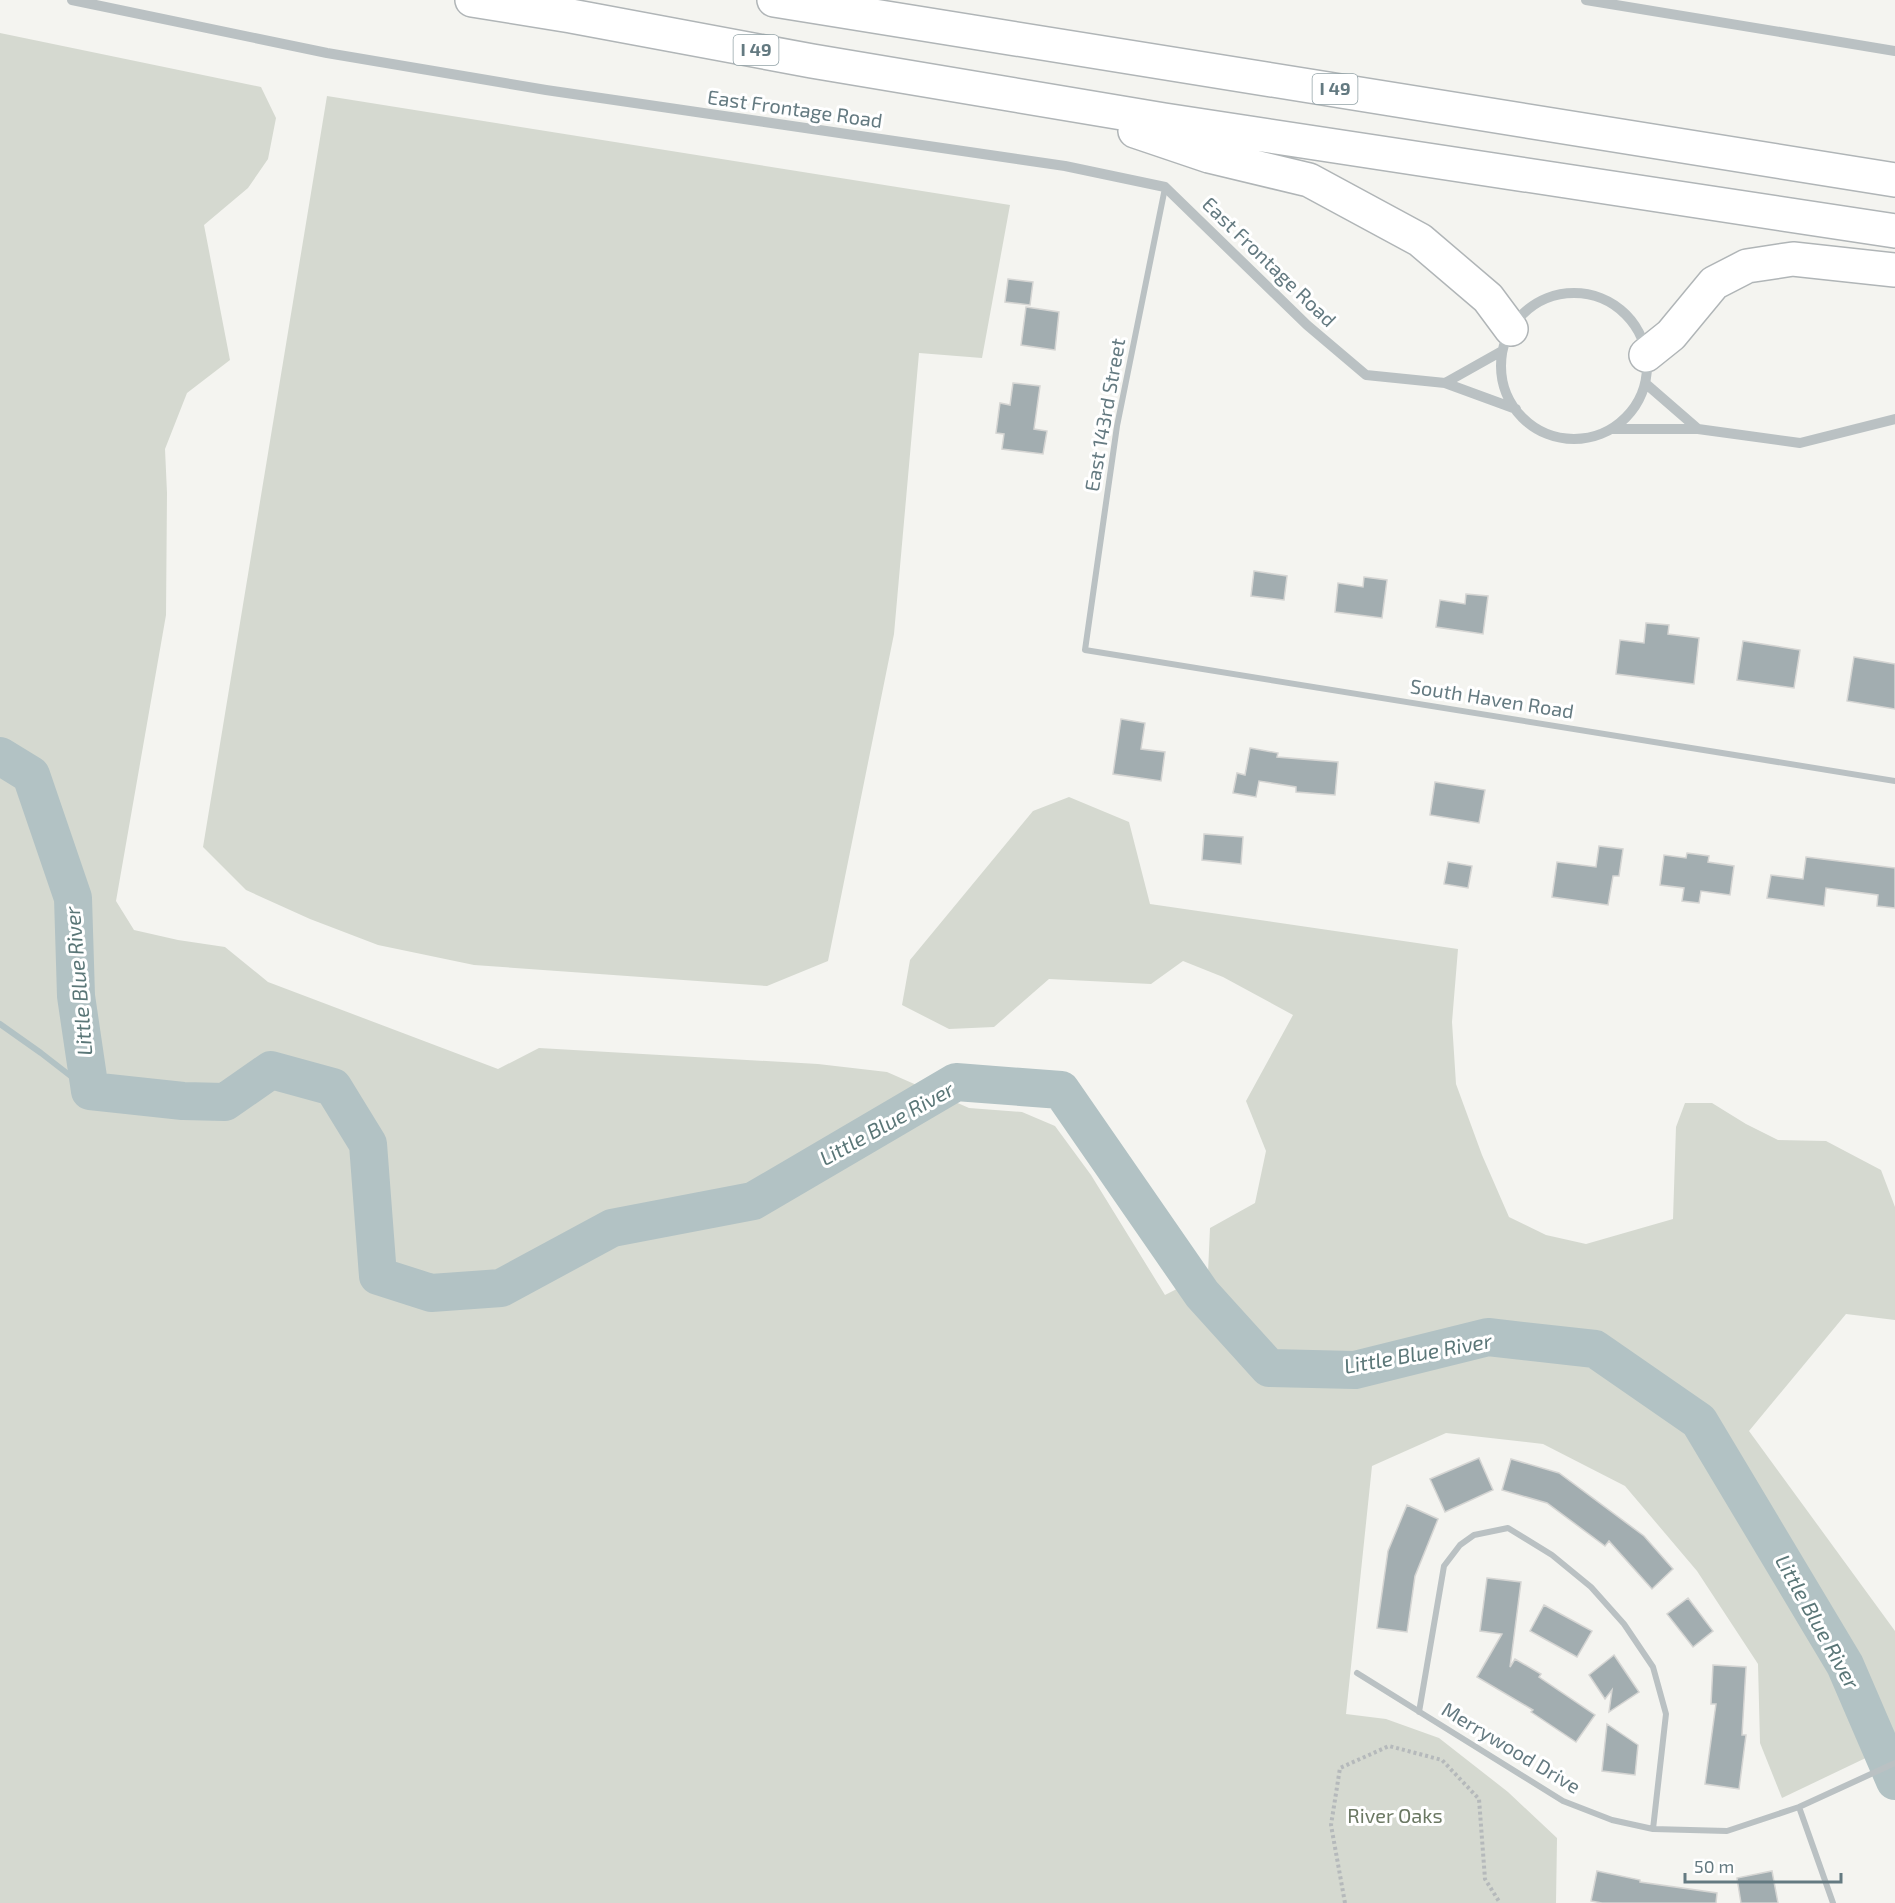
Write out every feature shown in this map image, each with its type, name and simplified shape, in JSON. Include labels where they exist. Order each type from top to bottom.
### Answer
[{"type":"highway","name":"I 49","points":[[472,0],[812,61],[1164,120],[1895,231]]},
{"type":"highway","name":"I 49","points":[[774,0],[1895,180]]},
{"type":"highway","points":[[1039,99],[1209,156],[1309,180],[1420,240],[1488,298],[1507,340]]},
{"type":"highway","points":[[1645,369],[1714,283],[1747,266],[1793,259],[1895,270]]},
{"type":"street","name":"East Frontage Road","points":[[72,0],[327,53],[546,90],[1065,166],[1165,187],[1307,325],[1366,375],[1445,383],[1516,409]]},
{"type":"street","points":[[1586,0],[1604,1],[1895,51]]},
{"type":"street","name":"East 143rd Street","points":[[1085,650],[1118,426],[1165,187]]},
{"type":"street","points":[[1613,429],[1631,412],[1643,390],[1645,369],[1643,341],[1631,319],[1614,304],[1592,294],[1568,292],[1546,298],[1526,310],[1507,340],[1501,375],[1508,398],[1521,417],[1541,432],[1565,439],[1590,438],[1613,429],[1698,429],[1800,443],[1895,420]]},
{"type":"street","points":[[1445,383],[1507,340]]},
{"type":"street","points":[[1645,369],[1698,429]]},
{"type":"street","name":"South Haven Road","points":[[1085,650],[1895,781]]},
{"type":"street","points":[[1419,1712],[1444,1566],[1460,1545],[1474,1535],[1508,1528],[1552,1555],[1591,1587],[1624,1624],[1653,1667],[1666,1714],[1653,1829]]},
{"type":"street","name":"Merrywood Drive","points":[[1357,1673],[1563,1801],[1612,1820],[1653,1829],[1727,1831],[1845,1787],[1895,1762]]},
{"type":"street","points":[[1798,1806],[1833,1903]]},
{"type":"path","points":[[1345,1903],[1331,1825],[1340,1768],[1389,1746],[1442,1760],[1479,1799],[1485,1879],[1500,1903]]},
{"type":"green space","name":"River Oaks","points":[[0,33],[261,87],[276,118],[268,159],[248,188],[204,225],[230,360],[187,393],[165,449],[166,615],[116,901],[134,930],[225,947],[268,982],[498,1069],[539,1048],[818,1064],[887,1072],[969,1108],[1022,1112],[1055,1126],[1091,1175],[1165,1295],[1208,1273],[1210,1228],[1255,1203],[1266,1151],[1246,1101],[1293,1015],[1223,977],[1183,961],[1151,984],[1049,979],[994,1027],[949,1029],[902,1005],[910,960],[1033,811],[1069,797],[1129,822],[1150,904],[1458,949],[1452,1022],[1456,1084],[1482,1155],[1509,1217],[1546,1235],[1586,1244],[1673,1219],[1676,1127],[1685,1103],[1712,1103],[1778,1140],[1826,1141],[1881,1170],[1895,1207],[1895,1320],[1846,1314],[1749,1431],[1895,1631],[1895,1744],[1782,1798],[1760,1743],[1758,1664],[1697,1571],[1625,1486],[1543,1444],[1446,1433],[1372,1466],[1346,1714],[1386,1719],[1439,1738],[1508,1792],[1557,1838],[1556,1903],[0,1903]]},
{"type":"green space","points":[[327,96],[1010,205],[982,358],[919,353],[894,634],[828,961],[767,986],[474,965],[378,945],[310,919],[246,890],[203,847]]},
{"type":"building","points":[[1008,279],[1033,282],[1030,305],[1005,302]]},
{"type":"building","points":[[1026,307],[1059,312],[1055,350],[1021,345]]},
{"type":"building","points":[[1013,383],[1040,386],[1034,429],[1047,431],[1043,454],[1002,449],[1004,434],[996,433],[1000,403],[1010,405]]},
{"type":"building","points":[[1254,571],[1287,576],[1284,600],[1251,596]]},
{"type":"building","points":[[1364,577],[1387,580],[1382,618],[1335,612],[1338,583],[1363,587]]},
{"type":"building","points":[[1466,594],[1488,596],[1483,634],[1436,627],[1440,600],[1465,604]]},
{"type":"building","points":[[1646,623],[1669,625],[1668,634],[1699,638],[1694,684],[1616,674],[1620,640],[1644,643]]},
{"type":"building","points":[[1743,641],[1800,650],[1794,688],[1737,680]]},
{"type":"building","points":[[1854,657],[1895,664],[1895,709],[1847,701]]},
{"type":"building","points":[[1121,719],[1145,723],[1141,749],[1165,752],[1161,781],[1113,774]]},
{"type":"building","points":[[1250,748],[1278,753],[1277,757],[1338,762],[1335,795],[1296,792],[1296,787],[1259,781],[1256,797],[1233,793],[1237,773],[1245,775]]},
{"type":"building","points":[[1435,782],[1485,790],[1479,823],[1430,815]]},
{"type":"building","points":[[1204,834],[1243,837],[1241,864],[1202,860]]},
{"type":"building","points":[[1599,846],[1623,849],[1619,876],[1613,876],[1608,905],[1552,897],[1557,862],[1596,867]]},
{"type":"building","points":[[1687,853],[1709,856],[1708,862],[1734,866],[1730,895],[1701,891],[1699,903],[1682,901],[1684,888],[1660,885],[1664,855],[1686,858]]},
{"type":"building","points":[[1806,857],[1895,868],[1895,908],[1877,906],[1878,895],[1826,888],[1824,906],[1767,898],[1771,875],[1803,879]]},
{"type":"building","points":[[1448,862],[1472,866],[1468,888],[1444,884]]},
{"type":"building","points":[[1479,1458],[1493,1490],[1445,1512],[1430,1479]]},
{"type":"building","points":[[1511,1459],[1559,1473],[1644,1536],[1673,1569],[1652,1589],[1609,1541],[1605,1546],[1547,1503],[1502,1490]]},
{"type":"building","points":[[1407,1505],[1438,1519],[1415,1576],[1407,1632],[1377,1628],[1388,1551]]},
{"type":"building","points":[[1487,1578],[1521,1582],[1510,1667],[1515,1659],[1541,1674],[1539,1677],[1595,1715],[1576,1742],[1531,1712],[1533,1710],[1477,1677],[1502,1634],[1480,1631]]},
{"type":"building","points":[[1688,1598],[1713,1631],[1693,1647],[1667,1614]]},
{"type":"building","points":[[1544,1605],[1592,1631],[1577,1657],[1530,1631]]},
{"type":"building","points":[[1614,1655],[1639,1692],[1609,1712],[1612,1690],[1605,1699],[1589,1675]]},
{"type":"building","points":[[1713,1665],[1746,1667],[1742,1735],[1746,1735],[1739,1789],[1705,1784],[1716,1704],[1711,1704]]},
{"type":"building","points":[[1607,1724],[1638,1745],[1635,1775],[1602,1771]]},
{"type":"building","points":[[1597,1871],[1640,1880],[1640,1882],[1717,1893],[1716,1903],[1602,1903],[1591,1901]]},
{"type":"building","points":[[1772,1871],[1778,1903],[1741,1903],[1737,1878]]},
{"type":"waterway","name":"Little Blue River","points":[[0,756],[31,775],[73,898],[76,996],[90,1091],[183,1101],[225,1102],[271,1070],[333,1087],[368,1144],[378,1276],[431,1293],[501,1288],[612,1228],[753,1201],[956,1082],[1061,1090],[1202,1294],[1269,1368],[1355,1370],[1488,1337],[1595,1349],[1699,1421],[1845,1665],[1895,1781]]},
{"type":"waterway","points":[[0,1024],[90,1091]]}]
